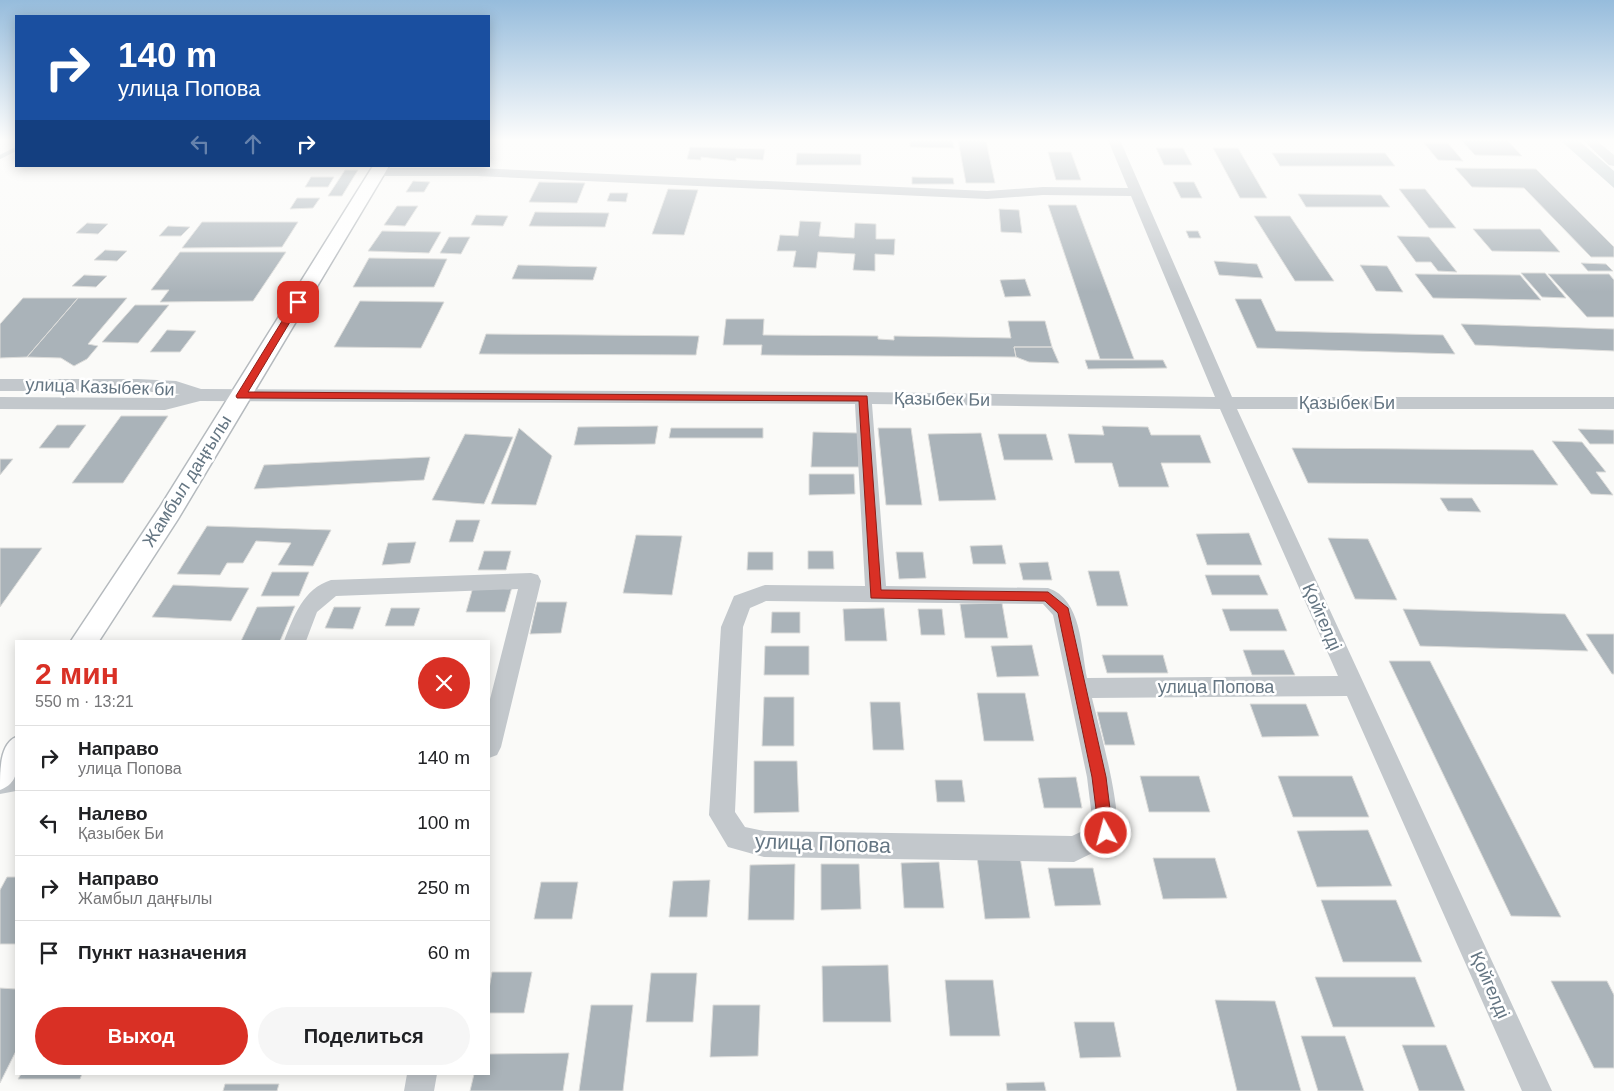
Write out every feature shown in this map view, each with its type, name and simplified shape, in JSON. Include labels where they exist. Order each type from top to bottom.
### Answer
[{"type":"main road","name":"Жамбыл даңғылы","points":[[85,640],[169,513],[366,191]]},
{"type":"main road","points":[[0,776],[15,752]]},
{"type":"street","points":[[879,191],[987,196],[1043,191],[1138,192]]},
{"type":"street","name":"Қойгелді","points":[[1138,192],[1226,403],[1537,1091]]},
{"type":"street","name":"улица Казыбек би","points":[[0,385],[138,385],[176,387],[200,395]]},
{"type":"street","name":"улица Казыбек би","points":[[0,403],[165,404],[200,395],[241,396]]},
{"type":"street","name":"Қазыбек Би","points":[[241,396],[863,398],[1226,403],[1614,403]]},
{"type":"street","points":[[863,398],[876,594]]},
{"type":"street","points":[[295,640],[309,607],[330,588],[366,585],[532,581],[490,743]]},
{"type":"street","name":"улица Попова","points":[[766,594],[1048,596],[1063,611],[1078,688],[1099,777],[1106,833],[1074,849],[764,844],[737,838],[722,815],[732,627],[742,602],[766,594]]},
{"type":"street","name":"улица Попова","points":[[1078,688],[1353,686]]},
{"type":"street","points":[[0,783],[15,780]]},
{"type":"street","points":[[419,1091],[422,1075]]},
{"type":"building","points":[[331,191],[345,191],[342,196],[328,196]]},
{"type":"building","points":[[407,191],[425,191],[424,192]]},
{"type":"building","points":[[535,191],[582,191],[577,203],[529,202]]},
{"type":"building","points":[[667,191],[698,191],[684,235],[652,234]]},
{"type":"building","points":[[1177,191],[1198,191],[1202,198],[1181,198]]},
{"type":"building","points":[[1236,191],[1263,191],[1267,198],[1240,198]]},
{"type":"building","points":[[1400,191],[1427,191],[1456,228],[1429,228]]},
{"type":"building","points":[[1527,191],[1558,191],[1614,247],[1614,257],[1591,257]]},
{"type":"building","points":[[610,193],[628,193],[626,202],[607,201]]},
{"type":"building","points":[[1298,194],[1381,195],[1390,207],[1306,207]]},
{"type":"building","points":[[297,198],[320,198],[313,208],[290,209]]},
{"type":"building","points":[[1048,205],[1076,205],[1134,359],[1100,359]]},
{"type":"building","points":[[397,206],[418,206],[405,226],[384,225]]},
{"type":"building","points":[[999,209],[1019,210],[1022,233],[1001,232]]},
{"type":"building","points":[[535,212],[609,213],[605,227],[529,226]]},
{"type":"building","points":[[476,215],[508,216],[503,226],[471,225]]},
{"type":"building","points":[[1254,216],[1290,216],[1334,281],[1295,281]]},
{"type":"building","points":[[800,221],[821,222],[819,236],[854,238],[855,223],[876,224],[876,239],[895,239],[894,255],[875,254],[875,271],[853,270],[855,254],[818,252],[816,268],[793,267],[796,251],[777,251],[780,235],[798,236]]},
{"type":"building","points":[[202,222],[298,222],[282,247],[182,248]]},
{"type":"building","points":[[87,223],[108,224],[98,234],[76,233]]},
{"type":"building","points":[[168,226],[190,227],[181,236],[159,236]]},
{"type":"building","points":[[1473,229],[1540,229],[1560,252],[1492,251]]},
{"type":"building","points":[[382,231],[441,232],[429,253],[368,251]]},
{"type":"building","points":[[1186,231],[1198,231],[1201,238],[1189,238]]},
{"type":"building","points":[[1397,236],[1429,237],[1457,272],[1438,271],[1431,262],[1416,262]]},
{"type":"building","points":[[449,237],[470,237],[461,254],[440,253]]},
{"type":"building","points":[[105,250],[127,251],[117,261],[94,260]]},
{"type":"building","points":[[180,252],[286,252],[253,301],[160,302],[169,290],[151,290]]},
{"type":"building","points":[[369,258],[447,259],[434,287],[353,287]]},
{"type":"building","points":[[1214,261],[1257,264],[1263,278],[1219,275]]},
{"type":"building","points":[[1581,263],[1606,264],[1613,271],[1588,271]]},
{"type":"building","points":[[518,265],[597,267],[593,280],[512,279]]},
{"type":"building","points":[[1360,265],[1387,266],[1403,292],[1376,291]]},
{"type":"building","points":[[1521,273],[1545,273],[1566,298],[1542,297]]},
{"type":"building","points":[[1415,274],[1520,275],[1541,300],[1433,298]]},
{"type":"building","points":[[1548,274],[1609,274],[1614,280],[1614,317],[1587,317]]},
{"type":"building","points":[[84,275],[107,276],[96,287],[72,286]]},
{"type":"building","points":[[1025,279],[1031,296],[1005,297],[1000,280]]},
{"type":"building","points":[[23,298],[78,298],[27,357],[0,358],[0,324]]},
{"type":"building","points":[[78,298],[127,298],[88,344],[98,346],[87,359],[74,366],[61,358],[27,357]]},
{"type":"building","points":[[1235,299],[1261,299],[1276,331],[1443,335],[1455,354],[1257,348]]},
{"type":"building","points":[[360,301],[444,302],[421,348],[334,347]]},
{"type":"building","points":[[135,305],[169,305],[138,343],[102,342]]},
{"type":"building","points":[[726,319],[764,319],[763,335],[878,336],[878,339],[894,340],[894,336],[1011,338],[1008,321],[1045,321],[1052,347],[1014,347],[1016,357],[761,355],[762,345],[723,345]]},
{"type":"building","points":[[1461,324],[1614,329],[1614,351],[1475,345]]},
{"type":"building","points":[[167,330],[196,331],[180,352],[150,352]]},
{"type":"building","points":[[486,334],[699,336],[696,355],[479,354]]},
{"type":"building","points":[[1014,347],[1052,347],[1059,363],[1029,362],[1016,357]]},
{"type":"building","points":[[1085,360],[1163,360],[1167,368],[1088,369]]},
{"type":"building","points":[[121,416],[168,416],[123,483],[72,483]]},
{"type":"building","points":[[57,425],[86,425],[69,448],[39,448]]},
{"type":"building","points":[[658,426],[655,444],[574,445],[578,427]]},
{"type":"building","points":[[1102,426],[1148,427],[1151,435],[1200,435],[1211,463],[1161,463],[1169,487],[1119,487],[1112,463],[1075,463],[1068,434],[1104,435]]},
{"type":"building","points":[[519,428],[552,456],[536,505],[491,504]]},
{"type":"building","points":[[671,428],[763,428],[763,438],[669,438]]},
{"type":"building","points":[[878,428],[911,428],[922,505],[886,505]]},
{"type":"building","points":[[1578,429],[1614,430],[1614,444],[1590,444]]},
{"type":"building","points":[[813,432],[859,433],[859,467],[811,467]]},
{"type":"building","points":[[981,433],[996,500],[939,501],[928,434]]},
{"type":"building","points":[[465,434],[513,437],[484,504],[432,500]]},
{"type":"building","points":[[998,434],[1046,434],[1053,460],[1004,460]]},
{"type":"building","points":[[1552,441],[1582,442],[1606,472],[1596,472],[1613,495],[1591,494]]},
{"type":"building","points":[[1292,448],[1533,450],[1558,485],[1308,483]]},
{"type":"building","points":[[430,457],[424,480],[254,489],[264,465]]},
{"type":"building","points":[[0,459],[13,459],[0,475]]},
{"type":"building","points":[[809,474],[854,474],[855,494],[809,495]]},
{"type":"building","points":[[1440,498],[1472,498],[1481,512],[1448,511]]},
{"type":"building","points":[[456,520],[480,520],[473,542],[449,542]]},
{"type":"building","points":[[207,526],[331,530],[313,566],[278,565],[291,543],[256,541],[243,563],[227,563],[220,575],[177,574]]},
{"type":"building","points":[[1249,533],[1262,565],[1207,565],[1196,534]]},
{"type":"building","points":[[636,535],[682,536],[672,595],[623,593]]},
{"type":"building","points":[[1328,538],[1368,539],[1397,600],[1355,599]]},
{"type":"building","points":[[416,542],[410,563],[382,565],[388,543]]},
{"type":"building","points":[[1002,545],[1006,564],[973,564],[970,546]]},
{"type":"building","points":[[0,548],[42,548],[0,607]]},
{"type":"building","points":[[484,551],[511,551],[506,570],[478,570]]},
{"type":"building","points":[[808,551],[833,551],[834,569],[808,569]]},
{"type":"building","points":[[748,552],[773,552],[773,570],[747,570]]},
{"type":"building","points":[[896,552],[923,552],[926,578],[899,579]]},
{"type":"building","points":[[1048,562],[1052,580],[1023,580],[1019,563]]},
{"type":"building","points":[[1088,571],[1119,571],[1128,606],[1097,606]]},
{"type":"building","points":[[272,572],[309,572],[299,596],[261,596]]},
{"type":"building","points":[[1205,575],[1259,575],[1268,595],[1212,595]]},
{"type":"building","points":[[173,585],[249,588],[231,621],[152,617]]},
{"type":"building","points":[[473,587],[512,587],[505,612],[466,612]]},
{"type":"building","points":[[537,602],[567,602],[561,633],[530,634]]},
{"type":"building","points":[[1002,603],[1008,638],[965,638],[960,604]]},
{"type":"building","points":[[295,606],[280,640],[241,640],[257,607]]},
{"type":"building","points":[[334,607],[361,607],[353,629],[325,628]]},
{"type":"building","points":[[391,608],[420,608],[414,626],[385,626]]},
{"type":"building","points":[[884,608],[887,641],[845,641],[843,609]]},
{"type":"building","points":[[918,609],[942,609],[945,635],[921,635]]},
{"type":"building","points":[[1222,609],[1278,609],[1287,631],[1230,631]]},
{"type":"building","points":[[1403,609],[1565,614],[1588,651],[1420,646]]},
{"type":"building","points":[[772,612],[800,612],[800,633],[771,633]]},
{"type":"building","points":[[1586,634],[1614,634],[1614,674],[1612,674]]},
{"type":"building","points":[[1032,645],[1039,676],[997,677],[991,646]]},
{"type":"building","points":[[765,646],[809,646],[809,675],[764,675]]},
{"type":"building","points":[[1243,650],[1284,650],[1295,675],[1252,675]]},
{"type":"building","points":[[1102,655],[1163,655],[1168,673],[1107,673]]},
{"type":"building","points":[[1389,661],[1430,661],[1561,917],[1511,916]]},
{"type":"building","points":[[977,693],[1025,693],[1034,741],[984,741]]},
{"type":"building","points":[[764,697],[794,697],[794,746],[762,746]]},
{"type":"building","points":[[870,702],[900,702],[904,750],[873,750]]},
{"type":"building","points":[[1250,704],[1306,704],[1319,736],[1262,737]]},
{"type":"building","points":[[1097,712],[1127,712],[1135,745],[1105,745]]},
{"type":"building","points":[[754,761],[797,761],[799,812],[754,813]]},
{"type":"building","points":[[1140,776],[1199,776],[1210,812],[1149,812]]},
{"type":"building","points":[[1278,776],[1352,776],[1369,817],[1293,817]]},
{"type":"building","points":[[1076,777],[1082,808],[1044,808],[1038,778]]},
{"type":"building","points":[[935,780],[962,780],[965,802],[937,802]]},
{"type":"building","points":[[1368,830],[1392,886],[1317,887],[1297,831]]},
{"type":"building","points":[[977,857],[1020,857],[1030,918],[985,919]]},
{"type":"building","points":[[1153,858],[1215,858],[1227,898],[1163,899]]},
{"type":"building","points":[[939,862],[944,908],[904,908],[901,863]]},
{"type":"building","points":[[795,864],[794,920],[748,920],[750,865]]},
{"type":"building","points":[[821,864],[859,864],[861,909],[821,910]]},
{"type":"building","points":[[1048,868],[1093,868],[1101,905],[1055,906]]},
{"type":"building","points":[[7,877],[15,877],[15,944],[0,944],[0,890]]},
{"type":"building","points":[[710,880],[707,917],[669,917],[673,881]]},
{"type":"building","points":[[541,882],[578,882],[572,919],[534,919]]},
{"type":"building","points":[[1321,900],[1396,900],[1422,962],[1343,962]]},
{"type":"building","points":[[888,965],[891,1022],[823,1022],[822,966]]},
{"type":"building","points":[[492,972],[532,972],[524,1013],[490,1013]]},
{"type":"building","points":[[651,973],[697,973],[693,1022],[646,1022]]},
{"type":"building","points":[[1315,977],[1415,977],[1435,1027],[1333,1027]]},
{"type":"building","points":[[945,980],[993,980],[1000,1036],[950,1036]]},
{"type":"building","points":[[1551,981],[1607,981],[1614,995],[1614,1068],[1594,1068]]},
{"type":"building","points":[[0,988],[15,989],[15,1053],[0,1083]]},
{"type":"building","points":[[1215,1000],[1275,1001],[1301,1091],[1237,1091]]},
{"type":"building","points":[[591,1005],[633,1005],[623,1091],[579,1091]]},
{"type":"building","points":[[713,1005],[760,1005],[758,1056],[710,1057]]},
{"type":"building","points":[[1074,1022],[1114,1022],[1121,1057],[1080,1058]]},
{"type":"building","points":[[1301,1036],[1345,1036],[1364,1091],[1318,1091]]},
{"type":"building","points":[[1402,1045],[1446,1045],[1465,1091],[1419,1091]]},
{"type":"building","points":[[569,1053],[563,1091],[470,1091],[474,1075],[490,1075],[490,1054]]},
{"type":"building","points":[[20,1075],[82,1075],[80,1079],[18,1079]]},
{"type":"building","points":[[1044,1082],[1046,1091],[1007,1091],[1006,1083]]},
{"type":"building","points":[[225,1084],[279,1084],[277,1091],[223,1091]]},
{"type":"route","points":[[298,302],[241,396],[863,398],[876,594],[1048,596],[1063,611],[1078,688],[1099,777],[1106,833]]}]
